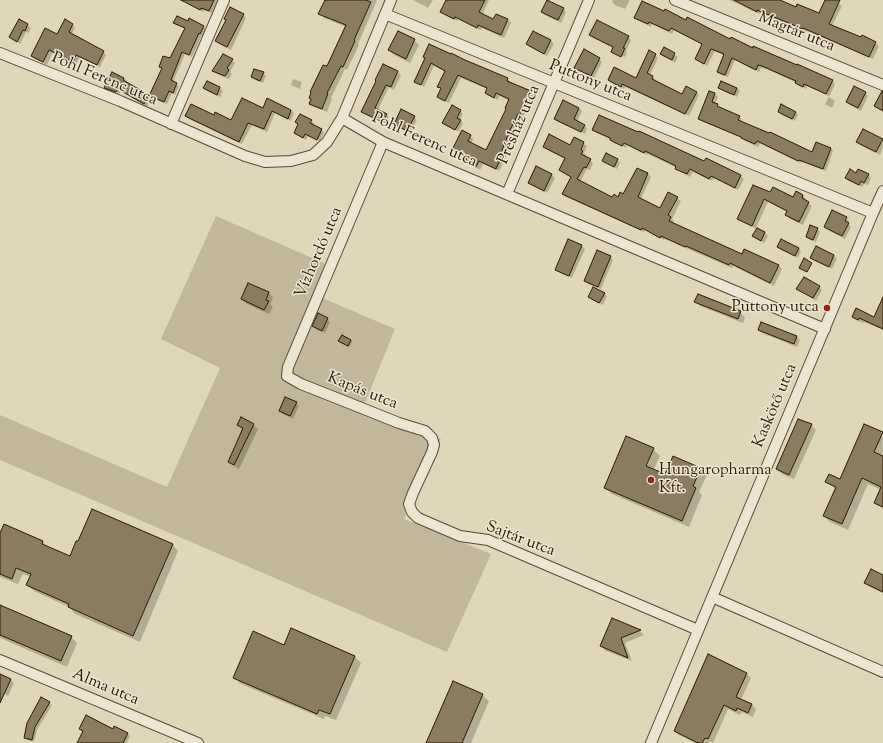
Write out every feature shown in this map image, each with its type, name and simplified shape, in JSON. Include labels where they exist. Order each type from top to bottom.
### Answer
[{"type":"street","points":[[171,124],[224,0]]},
{"type":"street","points":[[342,118],[391,0]]},
{"type":"street","name":"Présház utca","points":[[507,194],[589,0]]},
{"type":"street","name":"Magtár utca","points":[[675,0],[883,85]]},
{"type":"street","name":"Puttony utca","points":[[385,14],[873,213]]},
{"type":"street","name":"Pohl Ferenc utca","points":[[0,53],[120,101],[245,156],[265,162],[291,161],[313,155],[327,142],[342,118],[383,142],[825,329]]},
{"type":"street","name":"Vízhordó utca","points":[[287,376],[288,367],[383,142]]},
{"type":"street","name":"Kaskötő utca","points":[[651,743],[883,191]]},
{"type":"street","name":"Kapás utca","points":[[287,376],[301,384],[399,423],[424,431],[428,434]]},
{"type":"street","name":"Sajtár utca","points":[[428,434],[432,438],[434,445],[409,504],[412,512],[418,518],[449,532],[469,538],[488,540],[698,630]]},
{"type":"street","points":[[712,597],[883,672]]},
{"type":"street","name":"Alma utca","points":[[0,660],[198,743]]},
{"type":"shaded area","points":[[216,216],[335,268],[320,297],[395,329],[363,408],[441,439],[404,519],[491,554],[447,652],[0,460],[0,415],[167,487],[220,368],[161,339]]},
{"type":"building","points":[[181,0],[214,0],[209,11],[201,8],[200,10]]},
{"type":"building","points":[[325,0],[366,0],[371,2],[343,67],[341,66],[327,93],[328,94],[322,109],[309,104],[311,99],[309,98],[310,92],[323,65],[327,66],[346,25],[318,14]]},
{"type":"building","points":[[446,0],[485,0],[479,12],[493,19],[496,14],[508,19],[501,35],[478,25],[477,28],[455,17],[454,19],[440,12]]},
{"type":"building","points":[[547,0],[564,8],[558,20],[541,12]]},
{"type":"building","points":[[734,0],[780,0],[796,7],[797,4],[819,13],[825,0],[840,0],[829,24],[861,37],[862,35],[876,42],[869,57],[803,28],[757,10],[757,12]]},
{"type":"building","points":[[642,1],[664,11],[665,9],[686,20],[687,17],[730,39],[731,37],[753,48],[753,46],[833,80],[826,94],[804,84],[803,87],[795,83],[796,81],[762,66],[758,65],[756,70],[732,58],[725,75],[717,72],[724,54],[711,49],[704,64],[695,59],[702,44],[671,28],[669,31],[649,22],[648,24],[634,18]]},
{"type":"building","points":[[230,7],[244,14],[227,47],[215,41],[226,20],[224,19]]},
{"type":"building","points":[[177,16],[188,21],[189,18],[204,26],[200,34],[199,33],[189,55],[182,52],[171,80],[177,83],[173,93],[169,91],[164,102],[149,96],[162,68],[159,67],[163,56],[170,58],[185,28],[173,23]]},
{"type":"building","points":[[19,19],[28,24],[17,42],[9,37]]},
{"type":"building","points":[[65,19],[73,24],[69,32],[104,51],[97,65],[76,55],[73,62],[49,50],[43,62],[31,56],[45,28],[57,34]]},
{"type":"building","points":[[597,20],[629,36],[623,48],[625,48],[621,57],[611,52],[613,47],[589,35]]},
{"type":"building","points":[[398,31],[415,39],[406,59],[388,50]]},
{"type":"building","points":[[533,31],[551,40],[544,54],[526,44]]},
{"type":"building","points":[[429,44],[508,78],[507,81],[531,91],[520,115],[518,114],[510,130],[502,150],[504,151],[496,169],[479,161],[476,167],[465,161],[467,157],[452,150],[462,130],[471,135],[468,141],[486,150],[506,109],[505,108],[509,99],[496,93],[494,98],[485,93],[487,88],[458,75],[445,101],[437,97],[441,88],[437,87],[445,71],[431,63],[421,85],[414,82],[425,58],[423,57]]},
{"type":"building","points":[[664,47],[675,53],[672,60],[660,54]]},
{"type":"building","points":[[584,49],[600,58],[591,76],[574,68]]},
{"type":"building","points":[[649,50],[656,54],[647,73],[653,76],[652,79],[682,94],[686,86],[697,92],[685,114],[622,84],[621,87],[608,80],[614,67],[636,78]]},
{"type":"building","points":[[223,54],[233,59],[227,68],[229,70],[225,76],[212,71]]},
{"type":"building","points":[[383,64],[398,71],[391,87],[386,85],[375,108],[387,114],[383,122],[361,112]]},
{"type":"building","points":[[254,69],[264,72],[260,81],[251,77]]},
{"type":"building","points":[[112,72],[124,78],[123,80],[149,95],[144,104],[118,89],[116,92],[104,88]]},
{"type":"building","points":[[207,81],[220,87],[217,95],[203,88]]},
{"type":"building","points":[[721,81],[737,88],[734,95],[718,88]]},
{"type":"building","points":[[854,86],[866,92],[858,108],[846,102]]},
{"type":"building","points":[[709,91],[715,93],[712,102],[718,104],[717,106],[740,116],[738,120],[769,133],[770,132],[812,152],[816,142],[831,148],[823,169],[799,160],[798,161],[757,141],[755,144],[698,119]]},
{"type":"building","points":[[883,91],[883,111],[874,106]]},
{"type":"building","points":[[242,98],[263,108],[267,98],[291,110],[288,119],[272,111],[264,129],[248,123],[239,142],[185,116],[191,104],[214,115],[215,112],[231,120]]},
{"type":"building","points":[[563,100],[579,108],[574,119],[585,125],[581,132],[554,119]]},
{"type":"building","points":[[781,104],[796,112],[792,119],[778,112]]},
{"type":"building","points":[[452,105],[461,110],[457,118],[461,120],[455,130],[442,123]]},
{"type":"building","points":[[401,109],[415,116],[407,131],[394,124]]},
{"type":"building","points":[[300,114],[312,120],[310,123],[322,129],[317,140],[305,134],[303,138],[294,133],[298,124],[295,122]]},
{"type":"building","points":[[599,115],[638,132],[639,131],[704,161],[706,158],[741,175],[735,188],[711,176],[709,179],[690,169],[687,174],[675,169],[676,166],[645,151],[644,153],[624,143],[622,146],[610,140],[610,138],[592,130]]},
{"type":"building","points":[[863,129],[883,139],[876,152],[856,142]]},
{"type":"building","points":[[549,134],[570,145],[574,137],[584,142],[581,150],[583,151],[581,154],[591,159],[577,179],[612,197],[614,194],[618,197],[620,192],[623,194],[637,168],[648,173],[638,197],[660,208],[668,192],[678,197],[668,215],[671,217],[669,221],[742,254],[744,249],[779,265],[770,283],[730,263],[729,265],[661,236],[660,238],[642,228],[641,230],[562,194],[571,177],[559,170],[565,158],[543,147]]},
{"type":"building","points":[[606,153],[618,159],[614,167],[602,161]]},
{"type":"building","points":[[536,166],[552,174],[544,191],[528,183]]},
{"type":"building","points":[[850,169],[856,173],[858,169],[869,174],[864,183],[861,181],[859,185],[845,178]]},
{"type":"building","points":[[753,185],[770,192],[773,187],[793,197],[796,191],[803,195],[802,198],[809,202],[799,222],[785,215],[787,211],[764,199],[752,226],[737,219]]},
{"type":"building","points":[[832,210],[847,217],[845,221],[849,223],[842,236],[824,227]]},
{"type":"building","points":[[810,225],[818,228],[813,240],[806,237]]},
{"type":"building","points":[[757,228],[765,232],[761,241],[752,236]]},
{"type":"building","points":[[568,239],[582,245],[569,276],[555,270]]},
{"type":"building","points":[[781,239],[799,248],[795,256],[777,247]]},
{"type":"building","points":[[816,246],[834,255],[829,267],[810,258]]},
{"type":"building","points":[[597,250],[611,256],[598,287],[584,281]]},
{"type":"building","points":[[804,258],[812,263],[807,272],[799,268]]},
{"type":"building","points":[[804,277],[820,286],[813,298],[796,289]]},
{"type":"building","points":[[248,283],[269,292],[266,300],[269,301],[264,310],[241,299]]},
{"type":"building","points":[[593,287],[605,293],[599,303],[588,297]]},
{"type":"building","points":[[698,294],[741,311],[738,319],[694,302]]},
{"type":"building","points":[[883,297],[883,329],[859,318],[858,320],[852,317],[856,308],[874,317]]},
{"type":"building","points":[[318,313],[328,318],[322,331],[312,326]]},
{"type":"building","points":[[761,322],[797,336],[794,344],[758,330]]},
{"type":"building","points":[[342,335],[351,340],[348,346],[338,341]]},
{"type":"building","points":[[285,397],[297,402],[290,416],[279,411]]},
{"type":"building","points":[[241,417],[254,424],[234,465],[228,462],[243,428],[237,425]]},
{"type":"building","points":[[798,419],[812,424],[789,475],[776,469]]},
{"type":"building","points":[[864,424],[883,432],[874,452],[883,456],[883,507],[874,503],[881,487],[862,478],[842,524],[823,516],[836,487],[825,482],[829,474],[840,479]]},
{"type":"building","name":"Hungaropharma Kft.","points":[[626,436],[654,448],[646,466],[665,474],[673,456],[701,468],[693,486],[696,488],[682,521],[604,488]]},
{"type":"building","points":[[92,509],[173,544],[133,636],[68,607],[69,604],[26,585],[31,574],[16,568],[12,579],[0,574],[0,533],[4,524],[43,541],[42,544],[70,556]]},
{"type":"building","points":[[871,569],[883,575],[883,592],[864,583]]},
{"type":"building","points":[[0,605],[72,636],[61,661],[0,635]]},
{"type":"building","points":[[612,618],[641,630],[621,638],[628,658],[600,646]]},
{"type":"building","points":[[291,628],[355,656],[330,714],[319,710],[317,714],[233,678],[253,631],[284,645]]},
{"type":"building","points":[[708,654],[747,673],[736,697],[752,704],[748,713],[737,708],[736,711],[724,705],[708,739],[705,738],[702,743],[698,743],[674,731]]},
{"type":"building","points":[[0,674],[11,679],[0,703]]},
{"type":"building","points":[[453,681],[483,694],[462,743],[426,743]]},
{"type":"building","points":[[41,697],[50,702],[35,727],[32,740],[24,738],[27,723]]},
{"type":"building","points":[[86,715],[113,729],[114,726],[128,733],[123,743],[77,743],[83,731],[79,729]]},
{"type":"place","name":"Puttony utca","points":[[827,308]]},
{"type":"place","name":"Hungaropharma Kft.","points":[[651,480]]}]
